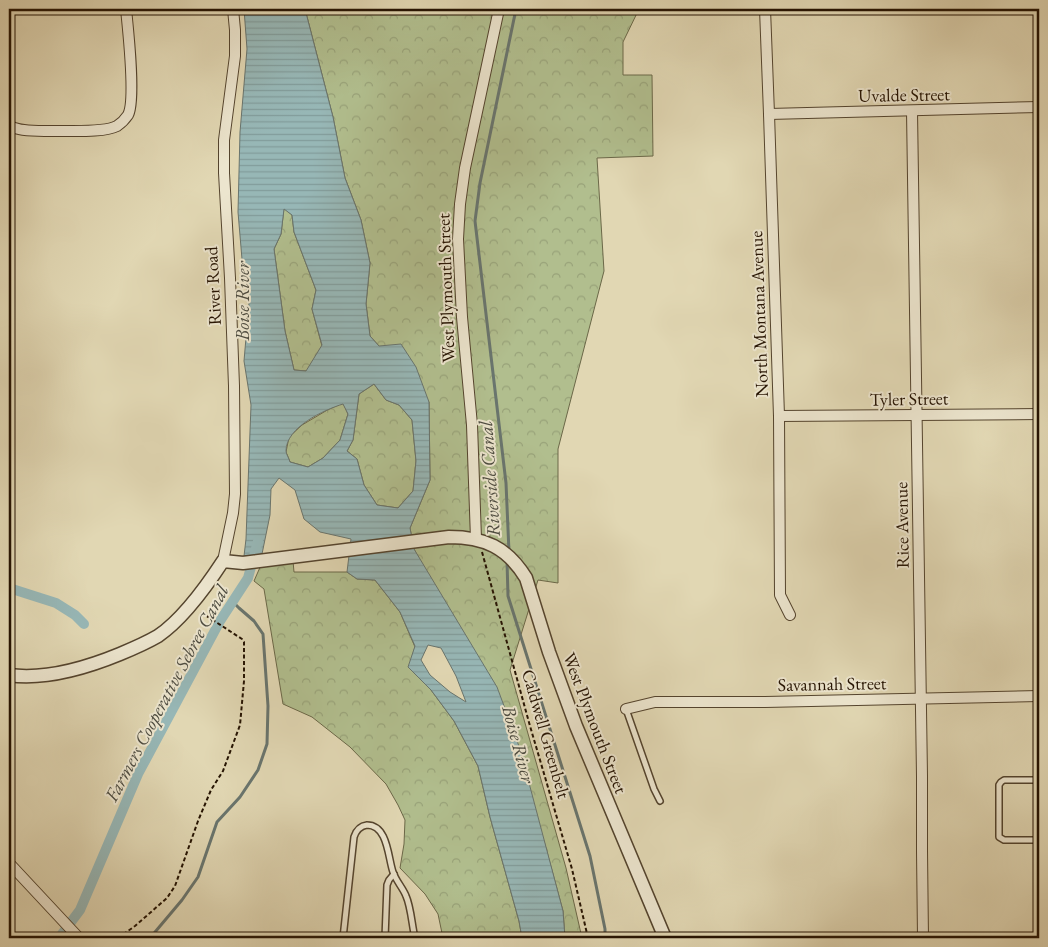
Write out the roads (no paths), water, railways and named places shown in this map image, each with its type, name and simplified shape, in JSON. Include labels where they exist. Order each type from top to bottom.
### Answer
[{"type":"street","points":[[9,124],[16,129],[37,131],[79,131],[117,126],[128,114],[131,101],[126,9]]},
{"type":"street","name":"River Road","points":[[223,561],[235,494],[230,278],[224,172],[224,140],[235,56],[233,9]]},
{"type":"street","name":"West Plymouth Street","points":[[476,538],[472,425],[462,317],[458,238],[465,168],[499,9]]},
{"type":"street","name":"North Montana Avenue","points":[[765,9],[779,416],[780,595],[790,615]]},
{"type":"street","name":"Uvalde Street","points":[[769,114],[1039,107]]},
{"type":"street","name":"Rice Avenue","points":[[912,111],[923,938]]},
{"type":"street","name":"Tyler Street","points":[[779,416],[1039,414]]},
{"type":"street","name":"West Plymouth Street","points":[[223,561],[243,563],[448,537],[476,538],[504,552],[514,561],[526,578],[549,652],[576,726],[665,938]]},
{"type":"street","points":[[9,675],[20,677],[62,673],[96,664],[158,636],[198,597],[223,561]]},
{"type":"street","name":"Savannah Street","points":[[626,709],[655,702],[765,702],[1039,696]]},
{"type":"street","points":[[9,863],[77,936]]},
{"type":"lane","points":[[626,709],[660,801]]},
{"type":"lane","points":[[1039,780],[1004,780],[1000,783],[999,837],[1004,840],[1039,840]]},
{"type":"lane","points":[[343,938],[354,837],[356,831],[362,826],[369,825],[382,833],[394,874],[407,897],[415,938]]},
{"type":"lane","points":[[385,938],[388,885],[389,880],[394,874]]},
{"type":"water","points":[[244,9],[305,9],[333,117],[345,178],[361,220],[370,263],[366,304],[370,336],[379,346],[401,344],[416,367],[429,402],[430,480],[410,528],[414,549],[497,687],[520,749],[563,911],[565,938],[522,938],[478,766],[454,721],[431,690],[408,667],[415,646],[400,612],[375,580],[357,579],[347,572],[351,539],[320,532],[304,519],[295,490],[279,478],[271,489],[270,515],[262,554],[244,556],[251,405],[244,361],[249,303],[243,271],[238,212],[240,132],[247,49]],"holes":[[[284,209],[292,215],[294,232],[316,290],[312,309],[322,345],[306,371],[294,370],[285,331],[274,249],[281,234]],[[374,384],[386,400],[399,405],[412,420],[416,461],[413,491],[398,508],[377,505],[364,485],[357,459],[347,451],[353,440],[359,394]],[[343,404],[348,414],[340,440],[323,458],[308,467],[290,462],[286,451],[292,434],[307,421]],[[428,645],[441,648],[456,676],[466,702],[450,692],[430,675],[421,660]]]},
{"type":"waterway","name":"Riverside Canal","points":[[509,552],[506,483],[475,221],[480,183],[516,9]]},
{"type":"waterway","name":"Farmers Cooperative Sebree Canal","points":[[59,938],[80,910],[138,774],[220,621],[248,578],[258,541]]},
{"type":"waterway","name":"Riverside Canal","points":[[507,561],[508,596],[590,856],[605,929],[605,938]]},
{"type":"waterway","points":[[9,588],[56,603],[75,615],[84,624]]},
{"type":"waterway","points":[[150,938],[182,900],[198,877],[217,822],[240,797],[258,770],[267,744],[268,706],[263,634],[254,621],[233,602]]},
{"type":"water label","name":"Boise River","points":[[242,301]]},
{"type":"water label","name":"Boise River","points":[[519,744]]}]
